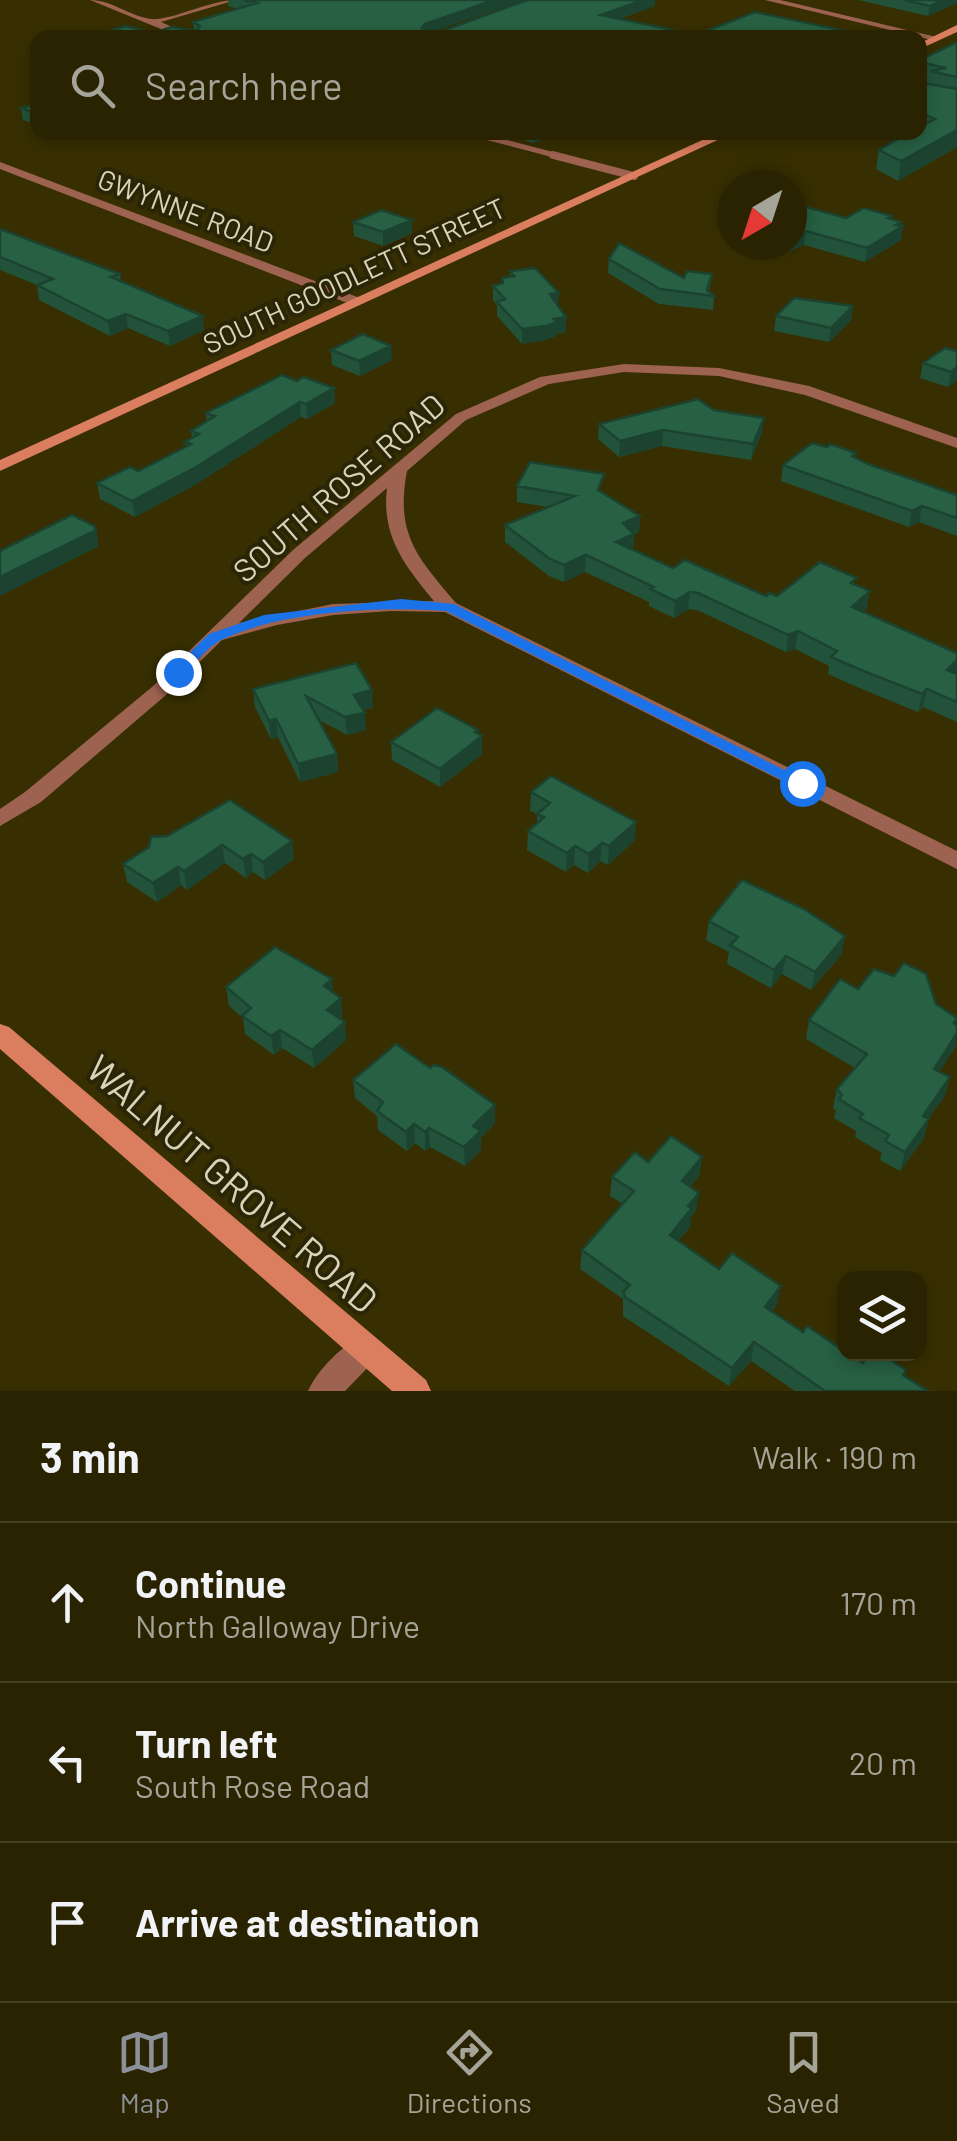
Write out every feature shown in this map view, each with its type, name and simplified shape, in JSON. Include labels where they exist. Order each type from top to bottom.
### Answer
[{"type":"main road","points":[[927,42],[957,28]]},
{"type":"main road","name":"SOUTH GOODLETT STREET","points":[[0,466],[355,300],[713,140]]},
{"type":"main road","name":"WALNUT GROVE ROAD","points":[[0,1034],[414,1391]]},
{"type":"street","points":[[94,0],[176,30]]},
{"type":"street","points":[[156,21],[232,0]]},
{"type":"street","points":[[770,0],[901,30]]},
{"type":"street","points":[[927,36],[936,38]]},
{"type":"street","name":"GWYNNE ROAD","points":[[0,165],[355,300]]},
{"type":"street","name":"SOUTH ROSE ROAD","points":[[0,819],[34,797],[99,742],[299,554],[460,417],[545,380],[624,368],[719,372],[809,391],[957,443]]},
{"type":"street","points":[[399,468],[391,502],[393,529],[413,564],[449,607]]},
{"type":"street","points":[[214,637],[269,618],[343,608],[401,603],[449,607],[957,860]]},
{"type":"street","points":[[324,1391],[365,1348]]},
{"type":"lane","points":[[497,140],[634,176]]},
{"type":"building","points":[[244,0],[494,0],[422,28],[435,30],[197,30],[200,26],[193,22],[257,3]]},
{"type":"building","points":[[527,0],[643,0],[601,15],[672,30],[445,30]]},
{"type":"building","points":[[904,0],[943,0],[930,6]]},
{"type":"building","points":[[755,12],[840,30],[709,30]]},
{"type":"building","points":[[957,42],[957,77],[931,71],[946,68],[927,64],[927,57]]},
{"type":"building","points":[[927,84],[957,89],[957,130],[901,161],[879,150],[896,140],[927,140],[927,123],[935,119],[927,116]]},
{"type":"building","points":[[807,207],[846,218],[864,208],[901,222],[896,225],[903,226],[867,248],[807,231]]},
{"type":"building","points":[[381,210],[412,220],[383,232],[353,222]]},
{"type":"building","points":[[0,229],[120,274],[111,277],[203,316],[168,331],[126,314],[108,321],[37,285],[53,279],[0,257]]},
{"type":"building","points":[[619,243],[684,278],[687,271],[712,274],[707,290],[714,296],[660,289],[609,259]]},
{"type":"building","points":[[535,268],[559,293],[550,294],[566,317],[554,319],[557,322],[546,326],[522,329],[497,302],[505,299],[493,286],[503,283],[502,278],[514,276],[510,271]]},
{"type":"building","points":[[794,298],[853,306],[831,328],[776,316]]},
{"type":"building","points":[[363,334],[391,346],[359,361],[331,350]]},
{"type":"building","points":[[945,348],[957,351],[957,367],[951,372],[923,363]]},
{"type":"building","points":[[282,375],[297,381],[303,377],[334,388],[306,404],[300,402],[196,467],[132,501],[97,483],[130,467],[138,471],[191,444],[185,442],[199,434],[191,431],[215,416],[206,413]]},
{"type":"building","points":[[698,399],[714,410],[764,418],[753,444],[663,430],[620,441],[599,424]]},
{"type":"building","points":[[812,443],[827,447],[830,444],[856,453],[852,456],[868,464],[957,495],[957,518],[922,506],[912,511],[783,465]]},
{"type":"building","points":[[530,462],[604,474],[598,490],[640,516],[623,523],[634,534],[616,542],[673,568],[685,560],[766,596],[777,596],[820,562],[857,578],[851,583],[870,591],[852,607],[957,653],[957,660],[947,670],[957,674],[957,702],[927,689],[922,694],[861,670],[831,657],[837,651],[798,631],[788,635],[698,593],[690,592],[675,601],[586,555],[564,565],[550,559],[505,525],[575,496],[517,486]]},
{"type":"building","points":[[72,515],[96,530],[0,577],[0,551]]},
{"type":"building","points":[[356,663],[372,690],[354,695],[365,713],[345,717],[306,696],[337,754],[298,764],[276,719],[269,721],[253,689]]},
{"type":"building","points":[[437,708],[482,736],[440,769],[391,742]]},
{"type":"building","points":[[551,776],[636,822],[609,846],[602,843],[589,854],[575,846],[567,853],[528,831],[544,817],[537,814],[550,803],[531,792]]},
{"type":"building","points":[[230,800],[292,841],[263,862],[251,854],[243,859],[222,845],[184,871],[178,867],[153,883],[123,864],[149,847],[151,837],[167,836]]},
{"type":"building","points":[[742,880],[804,909],[845,936],[815,972],[786,956],[774,970],[730,945],[738,937],[709,921]]},
{"type":"building","points":[[275,947],[332,979],[324,986],[341,998],[327,1010],[345,1022],[312,1050],[280,1030],[271,1036],[242,1016],[251,1008],[226,987]]},
{"type":"building","points":[[904,963],[926,974],[936,1004],[957,1018],[957,1033],[934,1069],[950,1077],[923,1116],[929,1119],[905,1152],[885,1141],[889,1135],[859,1118],[863,1114],[839,1099],[842,1095],[837,1089],[867,1054],[809,1020],[840,979],[858,989],[874,969],[894,976]]},
{"type":"building","points":[[396,1044],[430,1068],[442,1067],[495,1105],[473,1126],[481,1131],[464,1147],[414,1124],[406,1132],[377,1111],[383,1102],[353,1080]]},
{"type":"building","points":[[671,1136],[702,1157],[682,1181],[699,1193],[670,1235],[719,1269],[732,1253],[781,1286],[765,1307],[803,1332],[807,1326],[837,1346],[837,1361],[892,1361],[906,1370],[903,1375],[928,1391],[825,1391],[754,1342],[732,1368],[625,1297],[623,1292],[630,1285],[582,1250],[634,1191],[612,1177],[635,1152],[648,1162]]},
{"type":"route","points":[[178,672],[214,637],[269,618],[401,603],[449,607],[802,783]]}]
